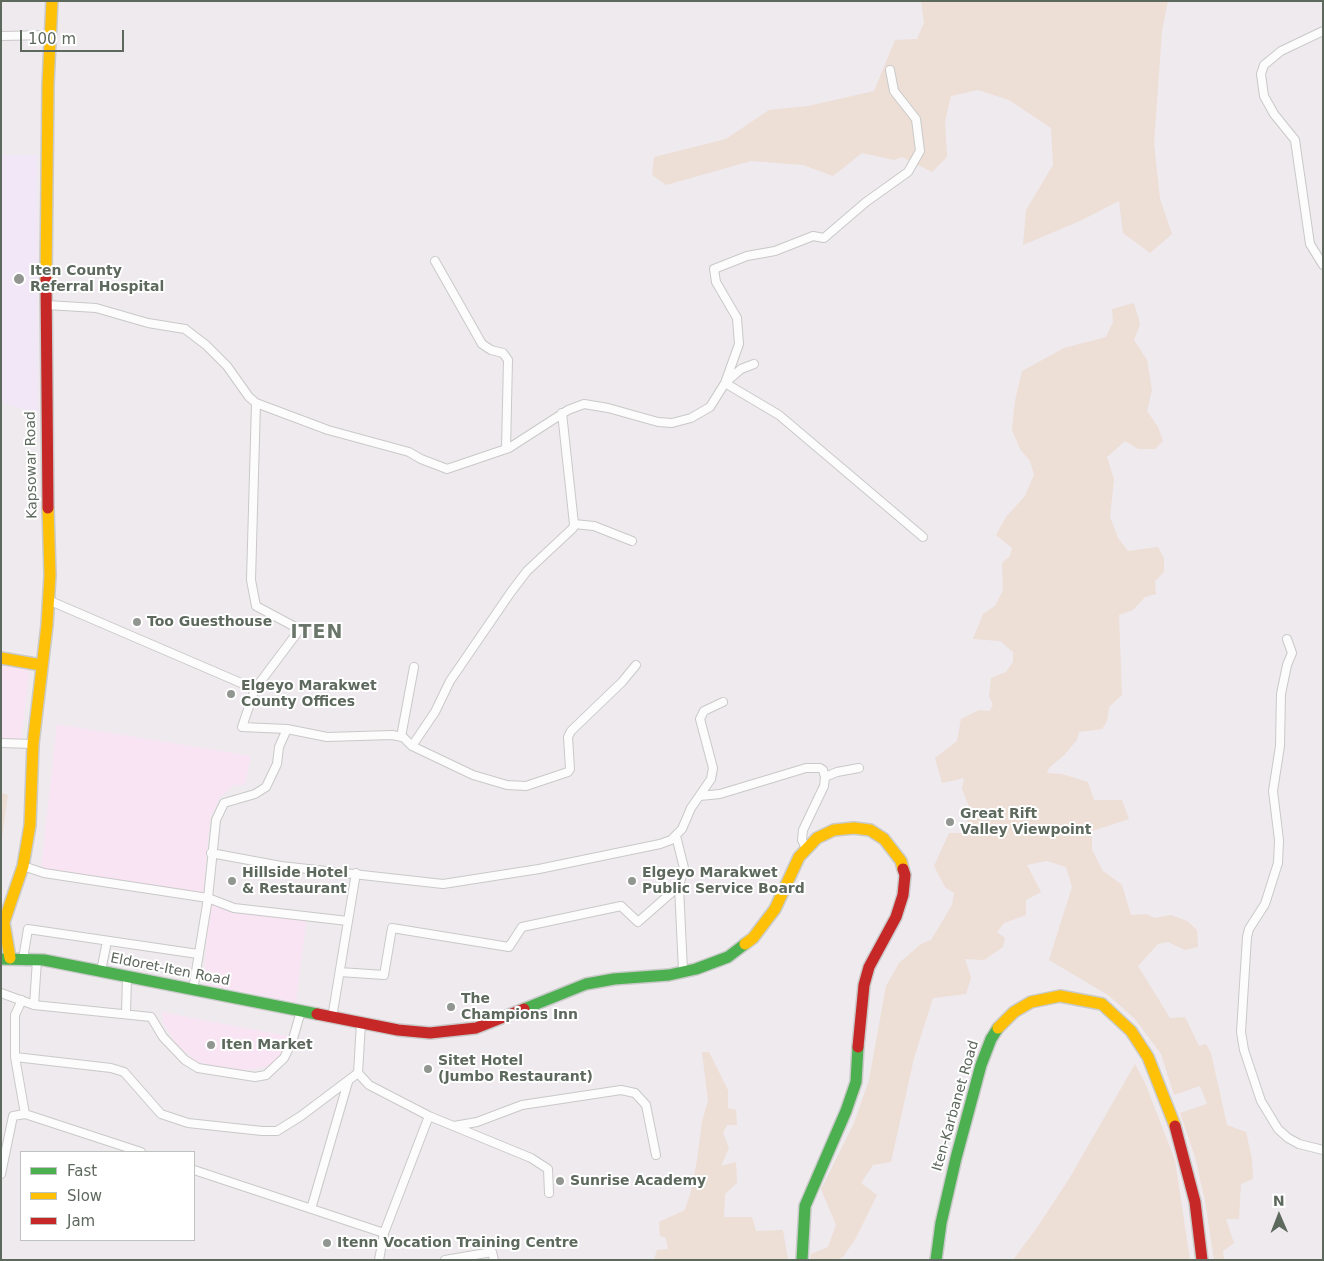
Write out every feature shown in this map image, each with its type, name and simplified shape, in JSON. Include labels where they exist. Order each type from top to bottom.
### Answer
[{"type":"main road","name":"Kapsowar Road","points":[[6,958],[3,927],[23,866],[30,825],[33,744],[50,575],[46,440],[48,92],[52,1]]},
{"type":"main road","points":[[1,658],[41,665]]},
{"type":"main road","points":[[332,1018],[422,1033],[454,1032],[476,1028],[586,984],[683,972],[728,957],[753,938],[775,909],[786,880],[806,849],[817,838],[834,830],[854,828],[870,830],[884,839],[896,852],[905,875],[903,895],[896,917],[872,961],[864,984],[860,1004],[856,1082],[846,1112],[805,1206],[802,1260]]},
{"type":"main road","name":"Eldoret-Iten Road","points":[[6,958],[37,960],[101,971],[332,1018]]},
{"type":"main road","name":"Iten-Karbanet Road","points":[[936,1260],[941,1223],[956,1158],[980,1066],[991,1038],[1000,1024],[1014,1012],[1031,1002],[1060,996],[1102,1004],[1131,1031],[1148,1057],[1173,1119],[1195,1202],[1202,1260]]},
{"type":"street","points":[[1323,31],[1282,51],[1264,65],[1261,74],[1264,96],[1274,114],[1295,140],[1310,244],[1323,266]]},
{"type":"street","points":[[1,36],[51,35]]},
{"type":"street","points":[[47,306],[96,308],[148,323],[184,329],[206,345],[227,366],[249,397],[256,403],[319,427],[410,452],[421,459],[447,469],[506,449],[562,414],[584,404],[608,408],[658,422],[672,423],[691,418],[710,407],[725,383],[739,344],[737,318],[716,282],[714,269],[747,256],[775,251],[813,236],[824,238],[866,202],[908,172],[920,151],[916,119],[894,91],[890,70]]},
{"type":"street","points":[[435,261],[482,344],[491,350],[503,353],[508,360],[506,449]]},
{"type":"street","points":[[725,383],[741,369],[754,364]]},
{"type":"street","points":[[725,383],[779,414],[922,537]]},
{"type":"street","points":[[256,403],[251,580],[256,606],[297,628],[297,633],[255,689],[242,727],[287,729],[327,737],[401,737],[412,746],[473,775],[507,785],[526,786],[558,776],[570,769],[568,737],[571,731],[622,682],[636,665]]},
{"type":"street","points":[[412,746],[435,712],[450,680],[511,592],[533,565],[573,528],[562,414]]},
{"type":"street","points":[[574,524],[594,526],[632,541]]},
{"type":"street","points":[[48,600],[255,689]]},
{"type":"street","points":[[1286,639],[1292,654],[1287,665],[1281,694],[1280,746],[1273,791],[1279,840],[1278,863],[1265,904],[1249,929],[1247,937],[1241,1032],[1244,1050],[1261,1101],[1278,1129],[1288,1138],[1299,1144],[1323,1150]]},
{"type":"street","points":[[401,737],[414,667]]},
{"type":"street","points":[[211,854],[281,866],[444,884],[539,869],[660,844],[676,836],[691,808],[714,774],[700,720],[704,711],[722,702]]},
{"type":"street","points":[[193,990],[208,898],[211,854],[216,820],[220,809],[230,800],[255,794],[266,787],[277,764],[279,747],[287,729]]},
{"type":"street","points":[[1,743],[33,744]]},
{"type":"street","points":[[700,796],[720,794],[806,768],[820,768],[824,770],[824,786],[803,830],[802,840],[806,849]]},
{"type":"street","points":[[825,777],[837,772],[859,768]]},
{"type":"street","points":[[676,836],[684,868],[679,886],[683,972]]},
{"type":"street","points":[[23,866],[44,873],[208,898],[234,908],[348,921]]},
{"type":"street","points":[[332,1018],[356,873]]},
{"type":"street","points":[[340,972],[384,975],[392,928],[509,947],[522,927],[621,906],[638,922],[679,886]]},
{"type":"street","points":[[23,959],[28,929],[198,954]]},
{"type":"street","points":[[101,971],[107,940]]},
{"type":"street","points":[[34,1005],[37,960]]},
{"type":"street","points":[[126,1014],[128,976]]},
{"type":"street","points":[[1,993],[34,1005],[151,1017],[163,1037],[185,1060],[198,1068],[255,1078],[266,1075],[284,1058],[292,1042],[301,1011]]},
{"type":"street","points":[[22,1000],[16,1015],[16,1057],[25,1114]]},
{"type":"street","points":[[361,1024],[358,1073],[369,1085],[429,1116],[531,1158],[548,1169],[549,1193]]},
{"type":"street","points":[[16,1057],[124,1072],[135,1082],[161,1114],[188,1123],[262,1131],[277,1131],[301,1116],[358,1073]]},
{"type":"street","points":[[311,1209],[348,1081]]},
{"type":"street","points":[[454,1126],[477,1122],[522,1104],[620,1090],[635,1093],[646,1105],[656,1155]]},
{"type":"street","points":[[1,1174],[13,1116],[25,1114],[137,1151]]},
{"type":"street","points":[[379,1260],[384,1233],[429,1116]]},
{"type":"street","points":[[195,1170],[384,1233]]},
{"type":"street","points":[[445,1260],[492,1252],[494,1260]]},
{"type":"shaded area","points":[[921,1],[1168,1],[1162,31],[1154,143],[1160,199],[1172,234],[1150,253],[1123,233],[1119,201],[1082,220],[1023,245],[1026,210],[1053,165],[1051,128],[1009,100],[978,90],[951,96],[945,121],[947,157],[932,172],[902,157],[894,160],[862,153],[833,176],[803,165],[751,161],[666,185],[652,175],[654,157],[726,139],[769,110],[808,106],[874,91],[895,40],[917,39],[924,23]]},
{"type":"shaded area","name":"Iten County Referral Hospital","points":[[1,155],[37,155],[38,414],[1,402]]},
{"type":"shaded area","points":[[1134,303],[1140,324],[1134,340],[1147,360],[1152,390],[1147,411],[1158,427],[1163,441],[1155,449],[1138,449],[1125,441],[1107,457],[1114,479],[1110,517],[1118,538],[1128,551],[1158,547],[1164,558],[1164,572],[1155,581],[1156,594],[1145,597],[1133,610],[1119,615],[1122,695],[1109,707],[1107,721],[1102,729],[1079,732],[1077,740],[1049,768],[1047,773],[1062,774],[1088,782],[1094,800],[1122,800],[1129,819],[1092,831],[1092,850],[1103,871],[1122,885],[1131,915],[1146,914],[1155,918],[1171,915],[1187,921],[1197,930],[1198,947],[1185,950],[1168,942],[1158,944],[1138,966],[1170,1018],[1185,1017],[1199,1046],[1206,1044],[1211,1053],[1227,1125],[1246,1132],[1252,1159],[1253,1179],[1241,1184],[1239,1219],[1226,1219],[1234,1243],[1223,1251],[1224,1260],[1214,1260],[1205,1201],[1195,1157],[1180,1113],[1207,1104],[1200,1086],[1174,1095],[1161,1054],[1135,1019],[1108,995],[1049,960],[1072,887],[1066,867],[1047,861],[1027,865],[1041,892],[1026,900],[1026,915],[1004,923],[997,932],[1005,938],[1003,947],[984,960],[965,959],[971,978],[966,994],[933,998],[914,1058],[891,1162],[873,1165],[861,1183],[877,1195],[856,1238],[843,1257],[835,1260],[810,1260],[811,1254],[828,1247],[836,1225],[821,1189],[854,1123],[869,1080],[886,986],[899,963],[921,944],[931,940],[952,905],[954,893],[945,887],[934,866],[949,833],[964,833],[970,809],[962,789],[964,778],[942,783],[935,758],[957,741],[961,719],[979,710],[990,711],[993,704],[989,697],[991,678],[1006,672],[1013,662],[1013,652],[1000,641],[973,639],[983,614],[995,606],[1003,590],[1002,563],[1010,556],[1012,548],[996,535],[1006,517],[1025,496],[1034,475],[1030,461],[1020,449],[1012,430],[1015,401],[1022,371],[1064,348],[1106,337],[1113,322],[1112,309]]},
{"type":"shaded area","points":[[1,661],[30,667],[21,743],[1,741]]},
{"type":"shaded area","points":[[57,724],[251,756],[245,785],[234,785],[220,797],[210,819],[203,893],[41,868]]},
{"type":"shaded area","points":[[1,793],[8,795],[1,844]]},
{"type":"shaded area","points":[[210,904],[307,918],[296,1002],[203,984]]},
{"type":"shaded area","points":[[162,1012],[287,1036],[287,1042],[277,1062],[269,1066],[244,1071],[213,1066],[197,1062],[177,1045],[163,1023]]},
{"type":"shaded area","points":[[702,1052],[709,1052],[728,1090],[728,1108],[736,1110],[737,1125],[727,1125],[723,1133],[729,1148],[721,1166],[736,1162],[737,1183],[725,1194],[724,1217],[752,1217],[756,1231],[783,1230],[788,1260],[654,1260],[657,1250],[668,1249],[666,1238],[660,1236],[659,1222],[685,1210],[691,1191],[702,1122],[708,1100]]},
{"type":"shaded area","points":[[1135,1064],[1145,1083],[1175,1160],[1190,1260],[1013,1260],[1069,1179]]},
{"type":"traffic: fast","points":[[524,1009],[586,984],[614,979],[669,975],[696,969],[728,957],[745,944]]},
{"type":"traffic: fast","points":[[1,959],[44,960],[317,1014]]},
{"type":"traffic: fast","points":[[936,1260],[941,1223],[956,1158],[981,1065],[991,1039],[998,1028]]},
{"type":"traffic: fast","points":[[802,1260],[805,1206],[846,1111],[856,1082],[858,1047]]},
{"type":"traffic: slow","points":[[46,279],[48,84],[52,1]]},
{"type":"traffic: slow","points":[[1,931],[23,866],[30,825],[33,744],[47,625],[50,575],[48,508]]},
{"type":"traffic: slow","points":[[1,658],[41,665]]},
{"type":"traffic: slow","points":[[745,944],[753,938],[775,909],[799,857],[817,838],[834,830],[854,828],[870,830],[884,839],[901,861],[903,869]]},
{"type":"traffic: slow","points":[[4,923],[10,958]]},
{"type":"traffic: slow","points":[[998,1028],[1014,1012],[1031,1002],[1060,996],[1102,1004],[1131,1031],[1148,1057],[1175,1126]]},
{"type":"traffic: jam","points":[[46,279],[48,508]]},
{"type":"traffic: jam","points":[[858,1047],[864,985],[869,967],[896,917],[903,895],[905,875],[903,869]]},
{"type":"traffic: jam","points":[[317,1014],[398,1030],[430,1033],[476,1028],[524,1009]]},
{"type":"traffic: jam","points":[[1175,1126],[1195,1202],[1202,1260]]},
{"type":"place","name":"Iten County Referral Hospital","points":[[19,279]]},
{"type":"place","name":"Too Guesthouse","points":[[137,622]]},
{"type":"place","name":"Elgeyo Marakwet County Offices","points":[[231,694]]},
{"type":"place","name":"Great Rift Valley Viewpoint","points":[[950,822]]},
{"type":"place","name":"Hillside Hotel & Restaurant","points":[[232,881]]},
{"type":"place","name":"Elgeyo Marakwet Public Service Board","points":[[632,881]]},
{"type":"place","name":"The Champions Inn","points":[[451,1007]]},
{"type":"place","name":"Iten Market","points":[[211,1045]]},
{"type":"place","name":"Sitet Hotel (Jumbo Restaurant)","points":[[428,1069]]},
{"type":"place","name":"Sunrise Academy","points":[[560,1181]]},
{"type":"place","name":"Itenn Vocation Training Centre","points":[[327,1243]]},
{"type":"district","name":"ITEN","points":[[317,633]]}]
